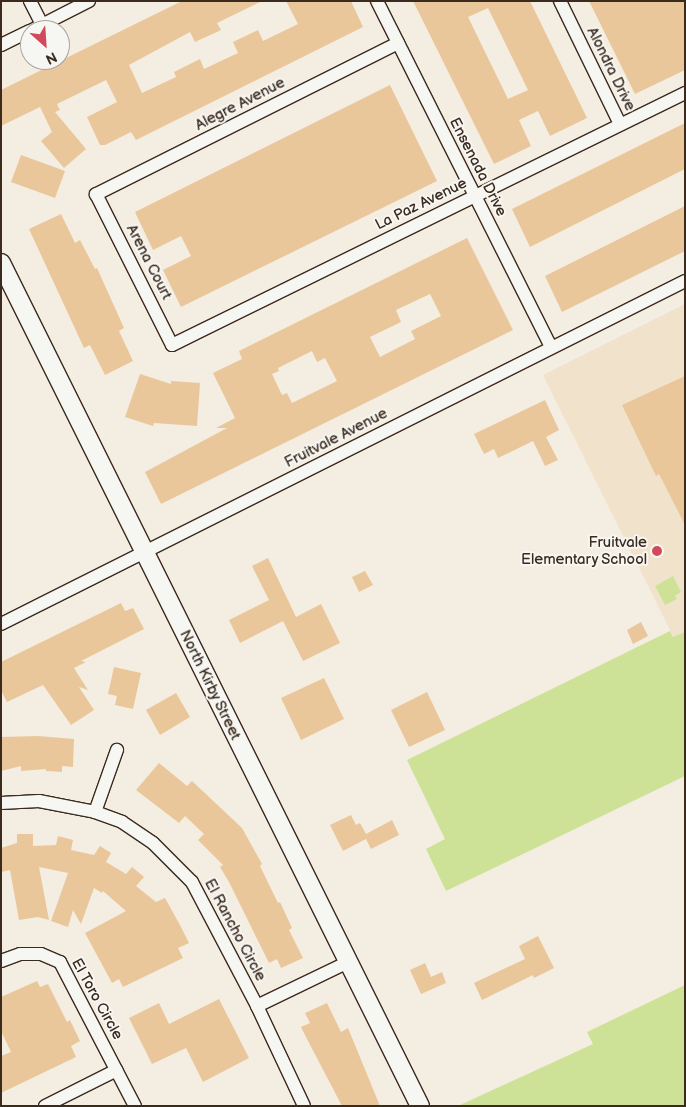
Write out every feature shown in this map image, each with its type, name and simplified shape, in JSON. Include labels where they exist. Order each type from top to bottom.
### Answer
[{"type":"street","points":[[30,1],[33,20]]},
{"type":"street","points":[[52,20],[89,1]]},
{"type":"street","name":"Ensenada Drive","points":[[377,1],[551,348]]},
{"type":"street","name":"Alondra Drive","points":[[560,1],[620,124]]},
{"type":"street","points":[[1,45],[20,36]]},
{"type":"street","name":"Alegre Avenue","points":[[96,194],[398,43]]},
{"type":"street","name":"La Paz Avenue","points":[[172,345],[685,93]]},
{"type":"street","name":"Arena Court","points":[[96,194],[172,345]]},
{"type":"street","name":"North Kirby Street","points":[[1,263],[420,1106]]},
{"type":"street","name":"Fruitvale Avenue","points":[[1,624],[685,281]]},
{"type":"street","points":[[95,812],[117,750]]},
{"type":"street","name":"El Rancho Circle","points":[[1,803],[40,801],[95,812],[122,822],[153,843],[192,882],[257,1006],[304,1106]]},
{"type":"street","name":"El Toro Circle","points":[[1,962],[20,954],[41,954],[60,962],[135,1106]]},
{"type":"street","points":[[257,1006],[348,962]]},
{"type":"street","points":[[45,1106],[117,1070]]},
{"type":"shaded area","name":"Fruitvale Elementary School","points":[[685,304],[685,660],[543,375]]},
{"type":"green space","points":[[673,576],[681,592],[675,596],[677,599],[665,605],[655,586]]},
{"type":"green space","points":[[670,631],[673,637],[685,632],[685,776],[446,891],[426,849],[445,839],[407,760]]},
{"type":"green space","points":[[685,985],[685,1106],[458,1106],[593,1044],[587,1032]]},
{"type":"building","points":[[182,1],[262,1],[217,23],[221,30],[195,42],[190,32],[129,65],[142,93],[176,77],[174,72],[200,59],[204,69],[238,53],[233,42],[258,30],[263,41],[298,24],[286,1],[351,1],[363,27],[136,140],[131,132],[105,145],[100,145],[87,117],[117,102],[106,80],[57,104],[60,110],[55,112],[86,149],[64,168],[41,141],[52,132],[40,107],[1,126],[1,90],[42,70],[70,70],[70,56]]},
{"type":"building","points":[[413,1],[530,1],[587,118],[550,136],[538,111],[519,120],[531,146],[494,164]],"holes":[[[488,8],[528,90],[508,99],[468,17]]]},
{"type":"building","points":[[589,1],[685,1],[685,70],[635,94]]},
{"type":"building","points":[[390,85],[437,181],[181,307],[163,270],[191,256],[181,236],[153,250],[135,212]]},
{"type":"building","points":[[685,123],[685,169],[530,247],[512,209]]},
{"type":"building","points":[[21,155],[65,171],[55,198],[11,182]]},
{"type":"building","points":[[685,206],[685,251],[562,312],[545,276]]},
{"type":"building","points":[[61,214],[75,243],[80,240],[95,269],[97,268],[124,328],[119,331],[133,361],[105,375],[90,345],[84,348],[29,229]]},
{"type":"building","points":[[467,238],[513,330],[161,504],[145,472],[227,428],[216,428],[235,418],[213,373],[242,359],[239,351]],"holes":[[[430,294],[441,316],[411,331],[415,339],[380,357],[370,337],[401,322],[396,310]],[[312,351],[317,362],[325,358],[337,381],[292,403],[287,393],[282,395],[272,374],[279,371],[278,368]]]},
{"type":"building","points":[[140,374],[171,384],[171,381],[200,383],[197,426],[154,423],[153,426],[125,417]]},
{"type":"building","points":[[685,376],[685,525],[659,474],[656,476],[622,405]]},
{"type":"building","points":[[545,400],[559,430],[546,437],[558,460],[545,466],[533,441],[498,458],[494,449],[484,454],[474,434]]},
{"type":"building","points":[[268,558],[296,617],[321,604],[340,643],[303,661],[283,621],[240,643],[229,620],[269,600],[252,566]]},
{"type":"building","points":[[365,571],[373,585],[359,592],[352,577]]},
{"type":"building","points":[[121,603],[125,611],[133,608],[144,629],[81,661],[86,662],[74,668],[88,690],[79,687],[94,710],[71,725],[43,685],[7,702],[1,690],[1,662]]},
{"type":"building","points":[[641,622],[648,636],[633,644],[627,630]]},
{"type":"building","points":[[114,667],[141,673],[133,709],[115,705],[117,696],[108,694]]},
{"type":"building","points":[[324,678],[344,719],[301,740],[281,698]]},
{"type":"building","points":[[427,692],[445,730],[409,747],[391,710]]},
{"type":"building","points":[[176,693],[190,717],[160,735],[146,710]]},
{"type":"building","points":[[38,736],[74,739],[73,767],[62,766],[62,772],[46,771],[46,769],[21,771],[21,766],[1,771],[1,737]]},
{"type":"building","points":[[159,763],[187,786],[192,781],[242,828],[262,864],[260,866],[278,903],[280,902],[292,928],[289,930],[303,958],[281,968],[277,959],[269,963],[220,867],[223,865],[198,840],[204,834],[185,816],[179,823],[136,790]]},
{"type":"building","points":[[351,815],[356,825],[360,823],[366,834],[392,820],[399,835],[371,849],[366,839],[343,851],[330,825]]},
{"type":"building","points":[[17,834],[33,834],[33,846],[56,845],[58,836],[73,840],[71,850],[94,855],[100,846],[111,853],[106,862],[126,874],[132,867],[144,877],[136,886],[156,902],[165,898],[189,943],[178,948],[183,958],[123,987],[119,979],[112,983],[85,933],[126,911],[103,891],[102,893],[94,888],[81,924],[73,910],[68,927],[51,921],[68,873],[39,867],[49,920],[38,917],[19,920],[10,870],[1,872],[1,848],[17,843]]},
{"type":"building","points":[[538,936],[554,968],[534,978],[533,975],[482,1000],[474,983],[525,959],[519,946]]},
{"type":"building","points":[[425,963],[431,977],[442,972],[446,983],[421,994],[410,970]]},
{"type":"building","points":[[37,981],[40,987],[48,984],[67,1022],[70,1020],[80,1041],[71,1046],[76,1057],[1,1093],[1,1056],[11,1052],[1,1031],[1,997]]},
{"type":"building","points":[[219,999],[249,1058],[203,1082],[186,1048],[152,1064],[129,1018],[159,1003],[169,1024]]},
{"type":"building","points":[[327,1003],[341,1032],[348,1028],[380,1106],[342,1106],[308,1041],[301,1027],[310,1023],[305,1013]]},
{"type":"place","name":"Fruitvale Elementary School","points":[[657,551]]}]
